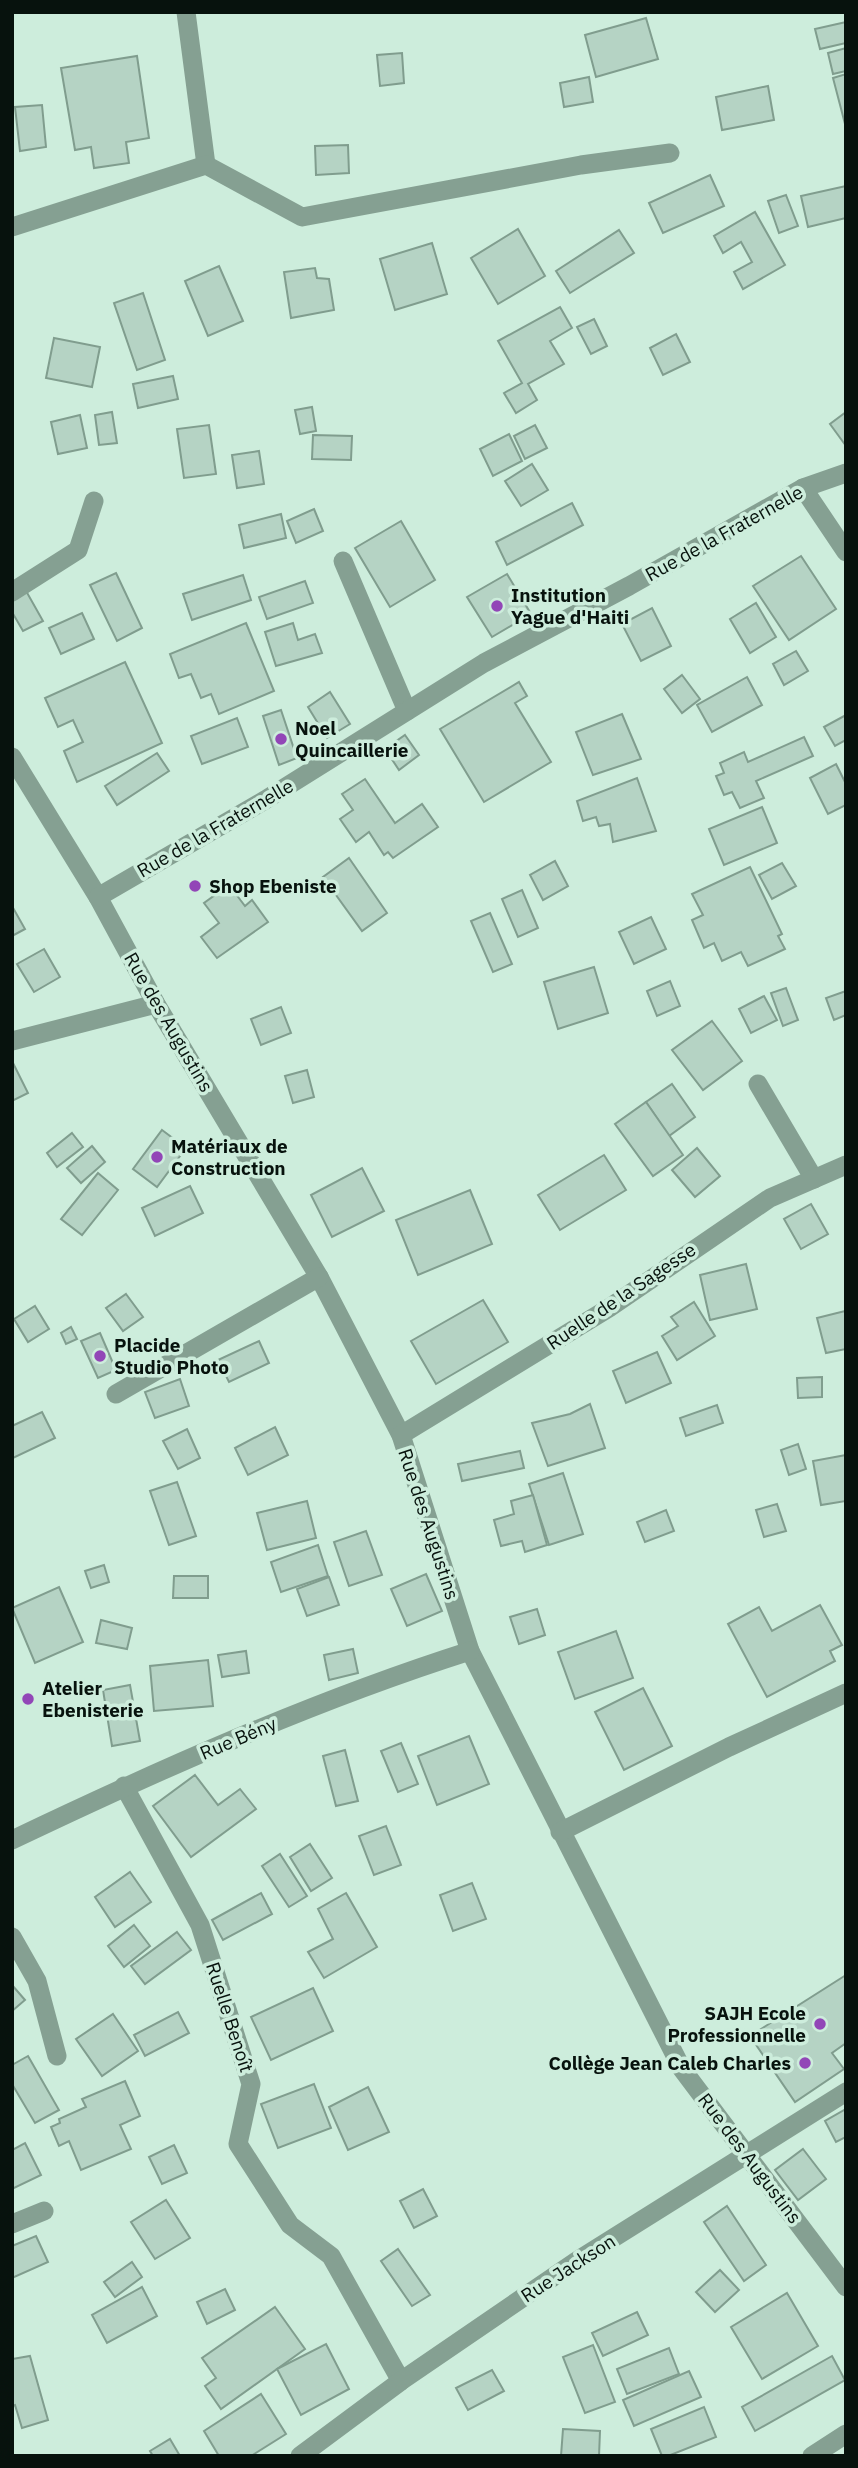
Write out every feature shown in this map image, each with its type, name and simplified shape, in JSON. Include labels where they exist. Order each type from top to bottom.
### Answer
[{"type":"street","points":[[186,12],[206,165]]},
{"type":"street","points":[[12,227],[206,165],[302,217],[581,165],[670,153]]},
{"type":"street","name":"Rue de la Fraternelle","points":[[98,897],[265,800],[484,663],[629,586],[803,488],[846,473]]},
{"type":"street","points":[[803,488],[846,552]]},
{"type":"street","points":[[12,592],[78,550],[94,501]]},
{"type":"street","points":[[343,561],[407,710]]},
{"type":"street","name":"Rue des Augustins","points":[[12,757],[98,897],[156,1004],[319,1277],[401,1435],[470,1651],[682,2069],[846,2287]]},
{"type":"street","points":[[12,1041],[156,1004]]},
{"type":"street","points":[[758,1084],[814,1179]]},
{"type":"street","name":"Ruelle de la Sagesse","points":[[401,1435],[609,1308],[770,1198],[846,1165]]},
{"type":"street","points":[[116,1394],[319,1277]]},
{"type":"street","name":"Rue Bény","points":[[12,1840],[124,1786],[279,1720],[401,1673],[470,1651]]},
{"type":"street","points":[[560,1832],[729,1747],[846,1693]]},
{"type":"street","name":"Ruelle Benoît","points":[[124,1786],[200,1925],[251,2084],[238,2144],[290,2225],[331,2256],[401,2381]]},
{"type":"street","points":[[12,1937],[37,1981],[57,2056]]},
{"type":"street","name":"Rue Jackson","points":[[300,2456],[401,2381],[575,2262],[846,2092]]},
{"type":"street","points":[[12,2224],[44,2211]]},
{"type":"street","points":[[812,2456],[846,2434]]},
{"type":"building","points":[[646,18],[658,59],[596,77],[585,35]]},
{"type":"building","points":[[846,22],[846,43],[820,49],[815,29]]},
{"type":"building","points":[[846,48],[846,71],[833,74],[828,53]]},
{"type":"building","points":[[402,53],[404,83],[380,86],[377,55]]},
{"type":"building","points":[[137,56],[149,138],[126,142],[129,163],[94,168],[91,147],[75,150],[61,68]]},
{"type":"building","points":[[846,74],[846,124],[845,124],[833,78]]},
{"type":"building","points":[[589,77],[593,102],[564,107],[560,83]]},
{"type":"building","points":[[768,86],[774,120],[722,130],[716,97]]},
{"type":"building","points":[[42,105],[46,147],[20,151],[15,107]]},
{"type":"building","points":[[348,145],[349,173],[316,175],[315,146]]},
{"type":"building","points":[[710,175],[724,206],[663,233],[649,203]]},
{"type":"building","points":[[846,186],[846,218],[808,227],[801,196]]},
{"type":"building","points":[[786,195],[798,226],[779,233],[768,201]]},
{"type":"building","points":[[755,212],[785,265],[743,289],[734,272],[752,262],[741,242],[723,253],[714,236]]},
{"type":"building","points":[[518,229],[545,276],[498,304],[471,258]]},
{"type":"building","points":[[619,230],[634,253],[570,293],[556,271]]},
{"type":"building","points":[[432,243],[447,294],[395,310],[380,259]]},
{"type":"building","points":[[219,266],[243,321],[208,336],[185,281]]},
{"type":"building","points":[[315,268],[317,278],[329,279],[334,310],[291,318],[284,272]]},
{"type":"building","points":[[143,293],[165,360],[137,370],[114,303]]},
{"type":"building","points":[[560,307],[572,328],[550,341],[564,364],[528,384],[537,400],[516,413],[504,393],[522,383],[498,341]]},
{"type":"building","points":[[594,319],[607,346],[591,354],[577,327]]},
{"type":"building","points":[[676,334],[690,362],[663,375],[650,348]]},
{"type":"building","points":[[54,338],[100,347],[92,387],[46,378]]},
{"type":"building","points":[[173,376],[178,399],[138,408],[133,384]]},
{"type":"building","points":[[312,407],[316,431],[300,434],[295,410]]},
{"type":"building","points":[[112,412],[117,443],[99,445],[95,415]]},
{"type":"building","points":[[846,412],[846,446],[830,424]]},
{"type":"building","points":[[80,415],[87,448],[58,454],[51,422]]},
{"type":"building","points":[[209,425],[216,474],[184,478],[177,429]]},
{"type":"building","points":[[535,425],[547,448],[525,459],[514,436]]},
{"type":"building","points":[[509,434],[522,461],[493,476],[480,449]]},
{"type":"building","points":[[313,435],[352,436],[351,460],[312,459]]},
{"type":"building","points":[[259,451],[264,484],[237,488],[232,455]]},
{"type":"building","points":[[532,464],[548,490],[521,506],[505,481]]},
{"type":"building","points":[[572,503],[583,525],[507,565],[496,542]]},
{"type":"building","points":[[314,509],[323,531],[296,543],[287,521]]},
{"type":"building","points":[[281,514],[286,538],[244,548],[239,525]]},
{"type":"building","points":[[401,521],[435,580],[390,607],[355,548]]},
{"type":"building","points":[[801,556],[836,609],[789,640],[753,586]]},
{"type":"building","points":[[116,573],[142,628],[117,641],[90,585]]},
{"type":"building","points":[[507,574],[531,614],[492,637],[467,597]]},
{"type":"building","points":[[243,575],[251,600],[192,620],[183,594]]},
{"type":"building","points":[[305,581],[313,603],[267,619],[259,597]]},
{"type":"building","points":[[21,582],[43,621],[23,631],[12,612],[12,587]]},
{"type":"building","points":[[756,603],[776,637],[750,653],[730,619]]},
{"type":"building","points":[[652,608],[671,646],[641,661],[622,624]]},
{"type":"building","points":[[82,613],[94,639],[61,654],[49,628]]},
{"type":"building","points":[[246,623],[274,691],[219,714],[211,694],[201,698],[191,674],[179,678],[170,654]]},
{"type":"building","points":[[293,623],[298,640],[315,634],[322,653],[276,666],[265,632]]},
{"type":"building","points":[[796,651],[808,671],[784,685],[773,664]]},
{"type":"building","points":[[125,662],[162,743],[77,782],[64,751],[83,742],[73,720],[58,727],[45,698]]},
{"type":"building","points":[[682,675],[700,699],[682,713],[664,689]]},
{"type":"building","points":[[747,677],[762,705],[712,732],[697,705]]},
{"type":"building","points":[[519,682],[527,696],[515,703],[551,762],[484,802],[440,729]]},
{"type":"building","points":[[330,692],[350,724],[327,738],[308,707]]},
{"type":"building","points":[[281,710],[297,758],[279,765],[263,716]]},
{"type":"building","points":[[622,714],[641,759],[593,775],[576,732]]},
{"type":"building","points":[[846,715],[846,740],[835,746],[824,727]]},
{"type":"building","points":[[237,718],[248,747],[202,764],[191,736]]},
{"type":"building","points":[[405,735],[419,755],[399,770],[385,749]]},
{"type":"building","points":[[804,737],[813,756],[756,781],[764,798],[740,808],[732,792],[724,795],[716,776],[724,773],[720,763],[744,752],[748,762]]},
{"type":"building","points":[[157,753],[169,771],[117,805],[105,786]]},
{"type":"building","points":[[836,764],[846,784],[846,805],[828,814],[810,778]]},
{"type":"building","points":[[637,778],[656,831],[613,842],[610,824],[599,826],[596,817],[583,821],[577,801]]},
{"type":"building","points":[[365,779],[395,823],[422,804],[438,827],[393,858],[388,852],[384,855],[369,832],[356,842],[340,819],[353,810],[342,794]]},
{"type":"building","points":[[762,807],[777,843],[724,865],[709,829]]},
{"type":"building","points":[[349,858],[387,913],[362,931],[323,877]]},
{"type":"building","points":[[555,861],[568,886],[543,900],[530,875]]},
{"type":"building","points":[[782,863],[796,886],[772,899],[759,875]]},
{"type":"building","points":[[750,867],[782,934],[778,936],[785,949],[748,966],[741,952],[722,961],[714,943],[704,948],[692,920],[703,915],[692,894]]},
{"type":"building","points":[[229,885],[245,906],[252,900],[268,922],[217,958],[201,937],[219,923],[204,903]]},
{"type":"building","points":[[522,890],[538,928],[518,937],[502,899]]},
{"type":"building","points":[[12,906],[25,929],[12,936]]},
{"type":"building","points":[[490,913],[512,964],[493,972],[471,921]]},
{"type":"building","points":[[651,917],[666,949],[634,964],[619,932]]},
{"type":"building","points":[[44,949],[60,977],[34,992],[17,964]]},
{"type":"building","points":[[594,967],[608,1013],[558,1029],[544,982]]},
{"type":"building","points":[[670,981],[680,1006],[657,1016],[647,991]]},
{"type":"building","points":[[786,988],[798,1020],[783,1026],[771,993]]},
{"type":"building","points":[[846,991],[846,1015],[834,1020],[826,998]]},
{"type":"building","points":[[764,996],[777,1020],[751,1033],[739,1009]]},
{"type":"building","points":[[281,1007],[291,1033],[261,1045],[251,1019]]},
{"type":"building","points":[[712,1021],[742,1061],[703,1090],[672,1050]]},
{"type":"building","points":[[12,1061],[28,1093],[12,1101]]},
{"type":"building","points":[[307,1070],[314,1097],[293,1103],[285,1076]]},
{"type":"building","points":[[672,1084],[695,1117],[669,1136],[646,1102]]},
{"type":"building","points":[[646,1102],[683,1155],[653,1176],[615,1124]]},
{"type":"building","points":[[162,1130],[186,1148],[157,1187],[133,1169]]},
{"type":"building","points":[[72,1133],[83,1147],[57,1167],[47,1153]]},
{"type":"building","points":[[92,1146],[105,1162],[81,1183],[67,1168]]},
{"type":"building","points":[[697,1148],[720,1176],[695,1197],[672,1170]]},
{"type":"building","points":[[604,1155],[626,1190],[560,1230],[538,1195]]},
{"type":"building","points":[[362,1168],[384,1211],[332,1237],[311,1195]]},
{"type":"building","points":[[98,1173],[118,1190],[82,1235],[61,1219]]},
{"type":"building","points":[[190,1186],[203,1213],[155,1236],[142,1208]]},
{"type":"building","points":[[470,1190],[492,1244],[418,1275],[396,1220]]},
{"type":"building","points":[[811,1204],[828,1234],[801,1249],[784,1219]]},
{"type":"building","points":[[746,1264],[757,1309],[710,1320],[700,1275]]},
{"type":"building","points":[[126,1294],[143,1317],[123,1331],[106,1308]]},
{"type":"building","points":[[483,1300],[508,1342],[436,1384],[411,1341]]},
{"type":"building","points":[[694,1302],[715,1336],[677,1360],[662,1336],[678,1326],[671,1317]]},
{"type":"building","points":[[35,1306],[49,1329],[28,1342],[14,1319]]},
{"type":"building","points":[[845,1311],[846,1349],[826,1353],[817,1318]]},
{"type":"building","points":[[71,1327],[77,1339],[66,1344],[61,1333]]},
{"type":"building","points":[[100,1333],[116,1370],[98,1378],[81,1341]]},
{"type":"building","points":[[259,1341],[269,1363],[229,1382],[218,1360]]},
{"type":"building","points":[[657,1352],[671,1383],[626,1403],[613,1371]]},
{"type":"building","points":[[822,1377],[822,1397],[798,1398],[797,1378]]},
{"type":"building","points":[[180,1379],[189,1406],[155,1418],[145,1392]]},
{"type":"building","points":[[590,1404],[605,1448],[548,1466],[532,1423],[570,1414]]},
{"type":"building","points":[[717,1405],[723,1423],[686,1436],[680,1418]]},
{"type":"building","points":[[42,1412],[55,1438],[13,1458],[12,1426]]},
{"type":"building","points":[[275,1427],[288,1455],[248,1475],[235,1448]]},
{"type":"building","points":[[187,1429],[200,1458],[178,1469],[163,1441]]},
{"type":"building","points":[[798,1444],[806,1469],[789,1475],[781,1450]]},
{"type":"building","points":[[520,1451],[524,1468],[462,1481],[458,1464]]},
{"type":"building","points":[[846,1455],[846,1501],[821,1505],[813,1461]]},
{"type":"building","points":[[563,1473],[583,1534],[549,1545],[529,1484]]},
{"type":"building","points":[[177,1482],[196,1536],[169,1545],[150,1491]]},
{"type":"building","points":[[533,1495],[547,1545],[525,1552],[522,1541],[501,1546],[494,1520],[514,1514],[511,1501]]},
{"type":"building","points":[[307,1501],[316,1538],[267,1550],[257,1513]]},
{"type":"building","points":[[777,1504],[786,1531],[764,1537],[756,1510]]},
{"type":"building","points":[[666,1510],[674,1531],[645,1542],[637,1522]]},
{"type":"building","points":[[366,1531],[382,1575],[349,1586],[334,1542]]},
{"type":"building","points":[[318,1545],[328,1576],[281,1592],[271,1562]]},
{"type":"building","points":[[104,1565],[109,1582],[91,1588],[85,1571]]},
{"type":"building","points":[[426,1574],[442,1611],[407,1626],[391,1589]]},
{"type":"building","points":[[174,1576],[208,1576],[208,1598],[173,1598]]},
{"type":"building","points":[[329,1577],[339,1605],[307,1616],[297,1589]]},
{"type":"building","points":[[59,1587],[83,1642],[35,1663],[12,1608]]},
{"type":"building","points":[[820,1605],[842,1645],[830,1651],[835,1661],[767,1697],[728,1624],[759,1607],[772,1631]]},
{"type":"building","points":[[537,1609],[545,1635],[519,1644],[510,1617]]},
{"type":"building","points":[[101,1620],[132,1628],[127,1649],[96,1643]]},
{"type":"building","points":[[616,1631],[633,1678],[575,1699],[558,1652]]},
{"type":"building","points":[[353,1649],[358,1673],[329,1680],[324,1655]]},
{"type":"building","points":[[246,1651],[249,1673],[222,1677],[218,1655]]},
{"type":"building","points":[[208,1660],[213,1706],[154,1711],[150,1666]]},
{"type":"building","points":[[130,1685],[140,1741],[112,1746],[103,1690]]},
{"type":"building","points":[[643,1688],[672,1746],[624,1770],[595,1712]]},
{"type":"building","points":[[469,1736],[489,1784],[437,1805],[418,1756]]},
{"type":"building","points":[[401,1743],[418,1784],[398,1792],[381,1751]]},
{"type":"building","points":[[345,1750],[358,1801],[336,1806],[323,1756]]},
{"type":"building","points":[[195,1775],[218,1805],[240,1789],[256,1809],[191,1857],[153,1806]]},
{"type":"building","points":[[386,1826],[401,1865],[374,1875],[359,1836]]},
{"type":"building","points":[[310,1844],[332,1878],[311,1891],[290,1857]]},
{"type":"building","points":[[280,1854],[307,1896],[289,1907],[262,1866]]},
{"type":"building","points":[[130,1872],[151,1902],[115,1927],[95,1897]]},
{"type":"building","points":[[472,1883],[486,1919],[453,1931],[440,1895]]},
{"type":"building","points":[[261,1893],[272,1914],[223,1940],[212,1920]]},
{"type":"building","points":[[346,1893],[377,1947],[324,1978],[308,1952],[333,1939],[318,1909]]},
{"type":"building","points":[[134,1925],[150,1946],[124,1967],[108,1946]]},
{"type":"building","points":[[177,1932],[191,1950],[145,1984],[131,1966]]},
{"type":"building","points":[[846,1975],[846,2043],[832,2053],[844,2069],[795,2102],[750,2036]]},
{"type":"building","points":[[12,1985],[25,2000],[12,2011]]},
{"type":"building","points":[[313,1988],[333,2031],[271,2060],[251,2017]]},
{"type":"building","points":[[178,2012],[189,2033],[145,2056],[134,2035]]},
{"type":"building","points":[[113,2014],[138,2051],[102,2076],[76,2039]]},
{"type":"building","points":[[28,2056],[59,2110],[35,2123],[12,2084],[12,2065]]},
{"type":"building","points":[[125,2081],[140,2116],[120,2125],[131,2149],[81,2170],[69,2141],[59,2146],[51,2127],[60,2123],[59,2119],[86,2107],[82,2099]]},
{"type":"building","points":[[314,2084],[331,2128],[278,2148],[261,2104]]},
{"type":"building","points":[[368,2087],[389,2132],[348,2150],[329,2107]]},
{"type":"building","points":[[846,2109],[846,2137],[836,2142],[825,2121]]},
{"type":"building","points":[[25,2143],[41,2175],[12,2189],[12,2150]]},
{"type":"building","points":[[174,2145],[187,2173],[162,2184],[149,2157]]},
{"type":"building","points":[[803,2149],[826,2179],[798,2200],[775,2170]]},
{"type":"building","points":[[423,2189],[437,2216],[414,2228],[400,2201]]},
{"type":"building","points":[[166,2200],[190,2238],[155,2259],[131,2222]]},
{"type":"building","points":[[727,2206],[766,2265],[744,2281],[704,2222]]},
{"type":"building","points":[[36,2236],[48,2262],[12,2278],[12,2246]]},
{"type":"building","points":[[398,2249],[430,2295],[412,2306],[381,2261]]},
{"type":"building","points":[[132,2262],[142,2277],[115,2297],[104,2282]]},
{"type":"building","points":[[720,2270],[739,2290],[715,2312],[696,2292]]},
{"type":"building","points":[[142,2287],[157,2316],[107,2343],[92,2315]]},
{"type":"building","points":[[225,2289],[235,2310],[207,2324],[197,2302]]},
{"type":"building","points":[[787,2293],[818,2346],[762,2379],[731,2327]]},
{"type":"building","points":[[275,2307],[305,2349],[221,2409],[205,2386],[216,2378],[202,2358]]},
{"type":"building","points":[[637,2312],[648,2335],[603,2356],[592,2333]]},
{"type":"building","points":[[326,2344],[349,2389],[301,2415],[277,2369]]},
{"type":"building","points":[[593,2345],[615,2402],[585,2413],[563,2357]]},
{"type":"building","points":[[669,2348],[679,2374],[627,2394],[617,2369]]},
{"type":"building","points":[[30,2356],[48,2420],[22,2428],[15,2405],[12,2406],[12,2359]]},
{"type":"building","points":[[832,2356],[845,2380],[755,2431],[742,2407]]},
{"type":"building","points":[[492,2370],[504,2391],[468,2410],[456,2388]]},
{"type":"building","points":[[689,2371],[701,2397],[634,2426],[623,2400]]},
{"type":"building","points":[[261,2394],[286,2434],[251,2456],[219,2456],[204,2431]]},
{"type":"building","points":[[704,2407],[716,2437],[662,2456],[651,2429]]},
{"type":"building","points":[[563,2429],[600,2431],[599,2456],[561,2456]]},
{"type":"building","points":[[170,2439],[180,2456],[153,2456],[150,2451]]},
{"type":"place","name":"Institution Yague d'Haiti","points":[[497,606]]},
{"type":"place","name":"Noel Quincaillerie","points":[[281,739]]},
{"type":"place","name":"Shop Ebeniste","points":[[195,886]]},
{"type":"place","name":"Matériaux de Construction","points":[[157,1157]]},
{"type":"place","name":"Placide Studio Photo","points":[[100,1356]]},
{"type":"place","name":"Atelier Ebenisterie","points":[[28,1699]]},
{"type":"place","name":"SAJH Ecole Professionnelle","points":[[820,2024]]},
{"type":"place","name":"Collège Jean Caleb Charles","points":[[805,2063]]}]
